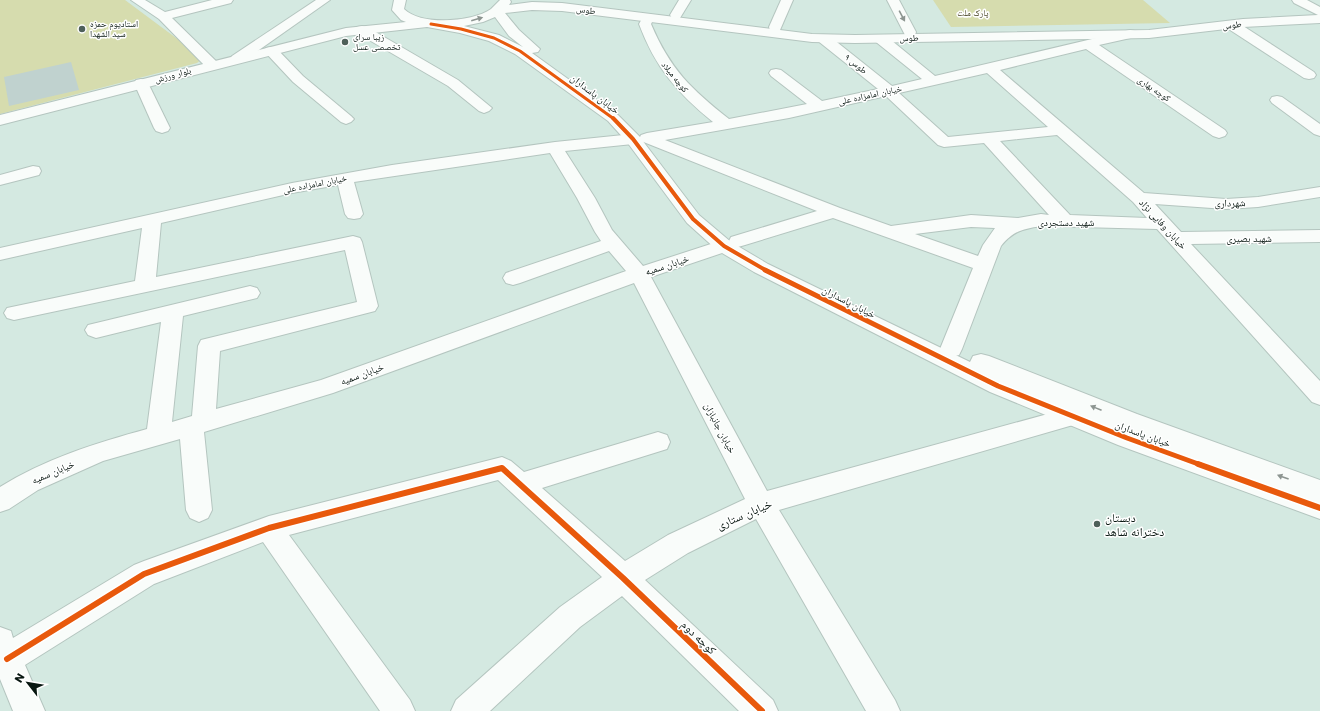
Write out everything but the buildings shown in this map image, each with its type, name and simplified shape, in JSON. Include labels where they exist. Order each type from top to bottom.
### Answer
[{"type":"street","points":[[137,0],[163,16],[212,65]]},
{"type":"street","points":[[163,16],[227,0]]},
{"type":"street","points":[[237,59],[324,0]]},
{"type":"street","name":"طوس","points":[[558,0],[775,27],[852,33],[1140,27],[1289,11],[1315,10]]},
{"type":"street","points":[[676,15],[685,0]]},
{"type":"street","points":[[775,27],[787,0]]},
{"type":"street","points":[[893,0],[910,32]]},
{"type":"street","points":[[1298,0],[1315,10]]},
{"type":"street","points":[[346,32],[376,20],[396,4],[401,14],[406,18],[429,24]]},
{"type":"street","name":"طوس","points":[[429,24],[464,22],[484,17],[500,7],[532,6],[562,7],[824,38],[1089,41],[1130,34],[1148,34],[1232,25],[1320,19]]},
{"type":"street","name":"خیابان پاسداران","points":[[500,7],[506,21],[514,33],[549,61],[619,112],[706,215],[723,230],[731,243],[761,268],[998,386],[1127,438],[1320,508]]},
{"type":"street","name":"کوچه میلاد","points":[[648,18],[645,24],[648,33],[670,74],[688,94],[724,123]]},
{"type":"street","points":[[346,32],[429,24]]},
{"type":"street","name":"خیابان پاسداران","points":[[429,24],[461,29],[494,38],[520,51],[640,138]]},
{"type":"street","points":[[1232,25],[1309,75]]},
{"type":"street","points":[[362,30],[453,83],[484,108]]},
{"type":"street","name":"بلوار ورزش","points":[[0,120],[346,32]]},
{"type":"street","name":"طوس ۹","points":[[824,38],[888,90],[944,142],[1061,130]]},
{"type":"street","points":[[881,39],[933,81]]},
{"type":"street","name":"خیابان امامزاده علی","points":[[0,254],[292,188],[345,178],[555,147],[640,138],[789,113],[990,68],[1089,41]]},
{"type":"street","name":"کوچه بهاری","points":[[1089,41],[1219,133]]},
{"type":"street","points":[[270,51],[298,79],[346,119]]},
{"type":"street","name":"خیابان وفایی نژاد","points":[[990,68],[1139,198],[1320,396]]},
{"type":"street","points":[[776,73],[819,106]]},
{"type":"street","points":[[141,83],[162,128]]},
{"type":"street","points":[[1277,100],[1320,132]]},
{"type":"street","points":[[640,138],[834,212],[984,265]]},
{"type":"street","points":[[988,138],[1065,221]]},
{"type":"street","name":"خیابان جانبازان","points":[[555,147],[586,198],[604,232],[639,274],[761,504],[884,711]]},
{"type":"street","points":[[0,180],[33,171]]},
{"type":"street","points":[[345,178],[354,214]]},
{"type":"street","name":"شهرداری","points":[[1139,198],[1191,203],[1226,204],[1258,202],[1320,192]]},
{"type":"street","name":"خیابان سمیه","points":[[0,501],[29,482],[97,453],[325,388],[639,274],[731,243],[834,212]]},
{"type":"street","points":[[145,285],[152,220]]},
{"type":"street","name":"شهید دستجردی","points":[[951,349],[992,245],[1002,232],[1018,224],[1041,220],[1164,224]]},
{"type":"street","points":[[890,231],[971,221],[1018,224]]},
{"type":"street","name":"شهید بصیری","points":[[1177,238],[1320,236]]},
{"type":"street","points":[[14,313],[353,242],[368,306],[209,346],[197,425],[199,510]]},
{"type":"street","points":[[513,278],[613,243]]},
{"type":"street","name":"خیابان پاسداران","points":[[731,243],[770,260],[951,349],[1130,422],[1320,491]]},
{"type":"street","points":[[96,330],[250,293]]},
{"type":"street","points":[[158,436],[172,311]]},
{"type":"street","name":"خیابان ستاری","points":[[467,711],[570,617],[623,578],[678,544],[761,504],[1072,416]]},
{"type":"street","points":[[520,484],[658,442]]},
{"type":"street","name":"کوچه دوم","points":[[269,528],[502,468],[623,578],[762,711]]},
{"type":"street","points":[[29,711],[4,651],[144,574],[269,528],[399,711]]},
{"type":"green space","name":"استادیوم حمزه سید الشهدا","points":[[0,0],[125,0],[203,58],[197,63],[0,114]]},
{"type":"green space","name":"پارک ملت","points":[[933,0],[1143,0],[1170,23],[951,27]]},
{"type":"cycle path","points":[[431,24],[461,29],[494,38],[520,51],[613,118],[633,139],[693,219],[724,246],[761,268],[998,386],[1127,438],[1320,508]]},
{"type":"cycle path","points":[[7,659],[144,574],[269,528],[502,468],[623,578],[762,711]]},
{"type":"place","name":"استادیوم حمزه سید الشهدا","points":[[82,29]]},
{"type":"place","name":"زیبا سرای تخصصی عسل","points":[[345,42]]},
{"type":"place","name":"دبستان دخترانه شاهد","points":[[1097,524]]}]
